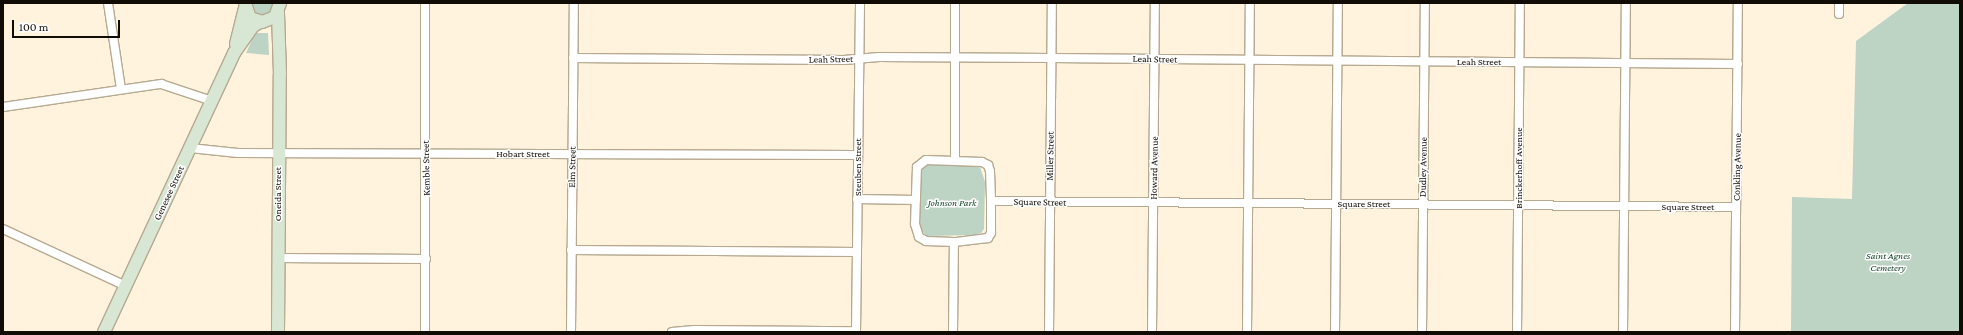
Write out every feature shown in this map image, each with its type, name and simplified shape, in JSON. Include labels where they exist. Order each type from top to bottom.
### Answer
[{"type":"main road","name":"Genesee Street","points":[[104,332],[234,53],[252,26],[271,20],[279,9],[289,3]]},
{"type":"main road","name":"Genesee Street","points":[[234,53],[245,6]]},
{"type":"main road","name":"Oneida Street","points":[[245,6],[250,18],[270,27],[280,57]]},
{"type":"main road","name":"Oneida Street","points":[[278,332],[279,9]]},
{"type":"street","points":[[108,3],[121,88]]},
{"type":"street","name":"Kemble Street","points":[[425,3],[425,332]]},
{"type":"street","name":"Elm Street","points":[[571,332],[574,3]]},
{"type":"street","name":"Steuben Street","points":[[856,332],[860,3]]},
{"type":"street","points":[[955,3],[955,161]]},
{"type":"street","name":"Miller Street","points":[[1049,332],[1052,3]]},
{"type":"street","name":"Howard Avenue","points":[[1152,332],[1155,3]]},
{"type":"street","points":[[1247,332],[1250,3]]},
{"type":"street","points":[[1335,332],[1338,3]]},
{"type":"street","name":"Dudley Avenue","points":[[1422,332],[1425,3]]},
{"type":"street","name":"Brinckerhoff Avenue","points":[[1517,332],[1520,3]]},
{"type":"street","points":[[1623,332],[1626,3]]},
{"type":"street","name":"Conkling Avenue","points":[[1735,332],[1738,3]]},
{"type":"street","points":[[1839,3],[1839,14]]},
{"type":"street","name":"Leah Street","points":[[573,58],[1051,58],[1738,64]]},
{"type":"street","points":[[3,107],[121,88],[166,84],[212,101]]},
{"type":"street","name":"Hobart Street","points":[[190,148],[213,152],[278,153],[858,155]]},
{"type":"street","points":[[926,160],[955,161],[982,162],[988,165],[990,171],[991,233],[988,238],[954,242],[926,241],[919,237],[916,224],[918,164],[926,160]]},
{"type":"street","points":[[857,200],[916,200]]},
{"type":"street","name":"Square Street","points":[[991,201],[1736,207]]},
{"type":"street","points":[[3,229],[126,286]]},
{"type":"street","points":[[953,332],[954,242]]},
{"type":"street","points":[[571,250],[857,252]]},
{"type":"street","points":[[278,258],[426,259]]},
{"type":"street","points":[[672,332],[694,330],[856,332]]},
{"type":"green space","points":[[245,3],[280,3],[262,22]]},
{"type":"green space","name":"Saint Agnes Cemetery","points":[[1908,3],[1960,3],[1960,332],[1791,332],[1792,197],[1852,199],[1856,41]]},
{"type":"green space","points":[[255,33],[268,33],[269,55],[246,53]]},
{"type":"green space","name":"Johnson Park","points":[[929,164],[980,167],[985,182],[984,229],[981,233],[975,235],[927,236],[923,232],[919,224],[921,175],[922,170]]}]
